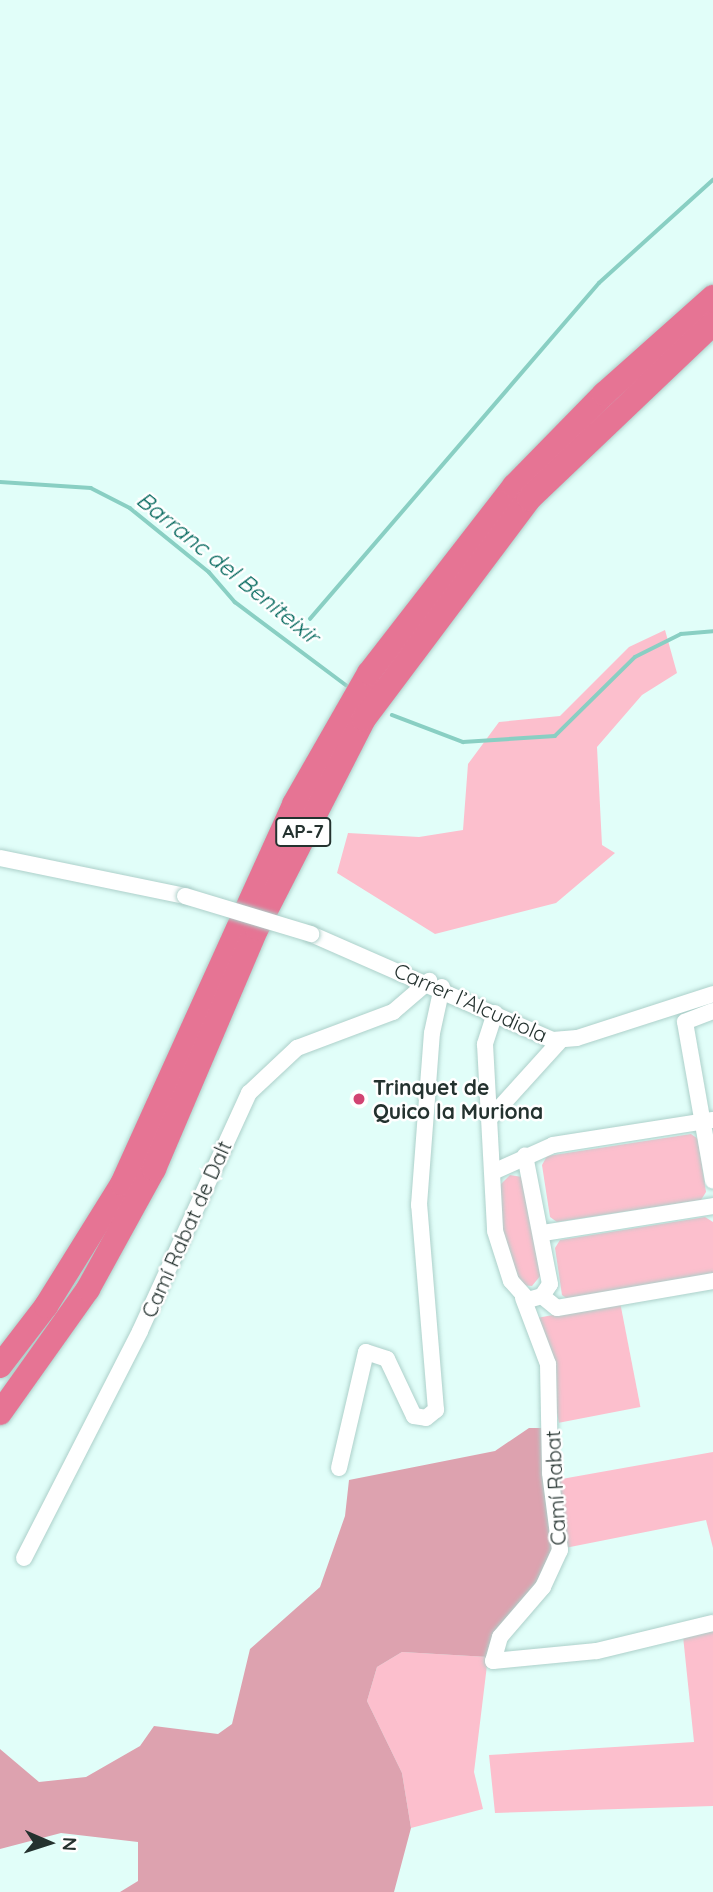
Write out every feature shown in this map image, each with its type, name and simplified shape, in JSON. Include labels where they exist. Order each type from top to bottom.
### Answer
[{"type":"highway","name":"AP-7","points":[[0,1366],[53,1296],[122,1184],[293,804],[369,673],[514,486],[604,394],[713,297]]},
{"type":"highway","name":"AP-7","points":[[0,1413],[81,1300],[148,1180],[257,928],[363,719],[529,499],[713,324]]},
{"type":"street","name":"Carrer l’Alcudiola","points":[[0,858],[185,896],[311,934],[435,984],[495,1013],[561,1040],[713,994]]},
{"type":"street","points":[[339,1468],[366,1352],[387,1359],[414,1416],[426,1418],[436,1410],[419,1205],[435,984]]},
{"type":"street","name":"Camí Rabat de Dalt","points":[[24,1558],[139,1331],[249,1093],[297,1048],[393,1012],[435,984]]},
{"type":"street","points":[[713,1011],[686,1017],[708,1120],[713,1181]]},
{"type":"street","name":"Camí Rabat","points":[[495,1013],[485,1044],[492,1116],[497,1241],[523,1298],[548,1364],[550,1473],[560,1550],[543,1587],[500,1637],[493,1661],[597,1651],[713,1623]]},
{"type":"street","points":[[492,1116],[561,1040]]},
{"type":"street","points":[[493,1172],[553,1144],[708,1120]]},
{"type":"street","points":[[525,1155],[543,1233],[550,1284],[542,1296]]},
{"type":"street","points":[[543,1233],[713,1206]]},
{"type":"street","points":[[523,1298],[542,1296],[557,1308],[713,1281]]},
{"type":"shaded area","points":[[665,630],[677,673],[642,695],[597,747],[602,845],[615,853],[556,903],[435,934],[337,873],[348,833],[419,837],[463,830],[468,764],[499,722],[560,716],[629,647]]},
{"type":"shaded area","points":[[691,1134],[698,1139],[706,1192],[701,1200],[557,1222],[550,1217],[542,1165],[547,1156]]},
{"type":"shaded area","points":[[510,1175],[522,1177],[541,1275],[532,1286],[520,1285],[504,1244],[499,1186]]},
{"type":"shaded area","points":[[705,1217],[713,1222],[713,1276],[570,1301],[562,1295],[555,1248],[560,1240]]},
{"type":"shaded area","points":[[620,1302],[640,1407],[559,1423],[539,1318]]},
{"type":"shaded area","points":[[529,1428],[546,1428],[554,1556],[488,1657],[402,1652],[377,1667],[367,1701],[402,1773],[411,1828],[394,1892],[120,1892],[138,1881],[138,1842],[61,1833],[0,1849],[0,1749],[39,1782],[86,1777],[140,1746],[154,1726],[218,1734],[232,1724],[250,1649],[320,1587],[345,1516],[349,1480],[495,1451]]},
{"type":"shaded area","points":[[713,1452],[713,1548],[706,1520],[565,1548],[556,1480]]},
{"type":"shaded area","points":[[713,1627],[713,1806],[495,1813],[489,1755],[694,1742],[683,1636]]},
{"type":"shaded area","points":[[402,1652],[488,1657],[474,1772],[483,1809],[411,1828],[402,1773],[367,1701],[377,1667]]},
{"type":"waterway","points":[[310,619],[599,283],[713,180]]},
{"type":"waterway","name":"Barranc del Beniteixir","points":[[0,482],[91,488],[130,508],[209,572],[235,602],[346,685]]},
{"type":"waterway","name":"Barranc del Beniteixir","points":[[392,715],[463,742],[555,736],[635,657],[681,634],[713,631]]},
{"type":"place","name":"Trinquet de Quico la Muriona","points":[[359,1099]]}]
